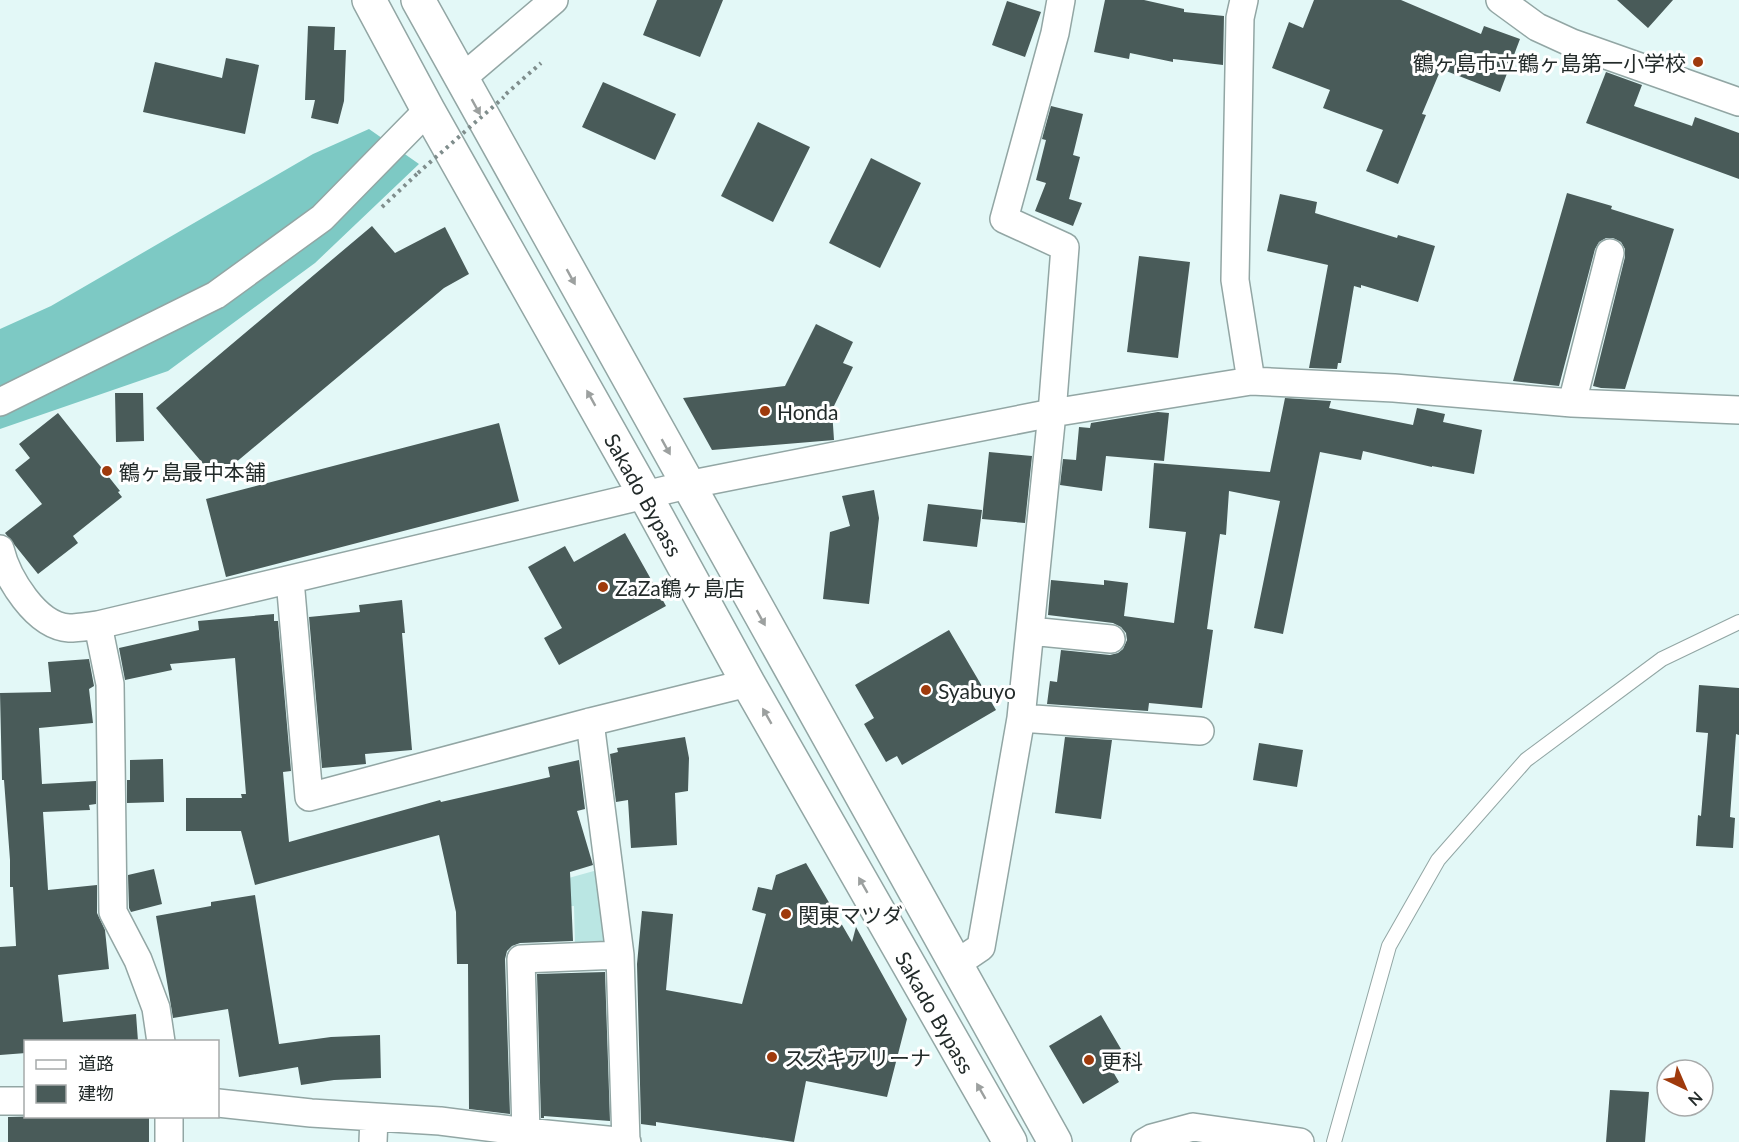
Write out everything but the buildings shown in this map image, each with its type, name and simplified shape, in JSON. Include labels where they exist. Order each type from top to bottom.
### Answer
[{"type":"highway","name":"Sakado Bypass","points":[[369,0],[428,110],[748,682],[1010,1142]]},
{"type":"highway","name":"Sakado Bypass","points":[[418,0],[1055,1142]]},
{"type":"street","points":[[461,79],[554,0]]},
{"type":"street","points":[[956,964],[981,947],[1021,718],[1052,413],[1065,247],[1004,219],[1055,33],[1061,0]]},
{"type":"street","points":[[1244,0],[1240,18],[1235,280],[1251,381]]},
{"type":"street","points":[[1500,0],[1537,27],[1572,43],[1739,102]]},
{"type":"street","points":[[0,402],[216,295],[322,218],[428,110]]},
{"type":"street","points":[[1572,403],[1610,253]]},
{"type":"street","points":[[0,549],[4,565],[22,594],[42,617],[68,628],[98,625],[687,484],[1052,413],[1251,381],[1394,388],[1572,403],[1739,411]]},
{"type":"street","points":[[290,580],[309,797],[748,682]]},
{"type":"street","points":[[98,625],[110,684],[113,912],[138,960],[156,1008],[161,1040]]},
{"type":"street","points":[[1030,631],[1111,639]]},
{"type":"street","points":[[1021,718],[1200,731]]},
{"type":"street","points":[[219,1103],[311,1113],[374,1129],[440,1121],[512,1135],[626,1142],[620,955],[590,722]]},
{"type":"street","points":[[512,1135],[521,959],[620,955]]},
{"type":"street","points":[[0,1101],[24,1101]]},
{"type":"street","points":[[169,1118],[169,1142]]},
{"type":"street","points":[[1145,1142],[1193,1127],[1300,1142]]},
{"type":"lane","points":[[1334,1142],[1389,946],[1438,860],[1526,760],[1662,658],[1739,622]]},
{"type":"path","points":[[382,207],[542,63]]},
{"type":"shaded area","points":[[369,129],[419,164],[315,263],[168,371],[0,429],[0,329],[51,306],[313,154]]},
{"type":"shaded area","points":[[601,869],[608,936],[600,944],[575,945],[574,906],[541,908],[540,886]]},
{"type":"place","name":"鶴ヶ島市立鶴ヶ島第一小学校","points":[[1698,62]]},
{"type":"place","name":"Honda","points":[[765,411]]},
{"type":"place","name":"鶴ヶ島最中本舗","points":[[107,471]]},
{"type":"place","name":"ZaZa鶴ヶ島店","points":[[603,587]]},
{"type":"place","name":"Syabuyo","points":[[926,690]]},
{"type":"place","name":"関東マツダ","points":[[786,914]]},
{"type":"place","name":"スズキアリーナ","points":[[772,1057]]},
{"type":"place","name":"更科","points":[[1089,1060]]}]
